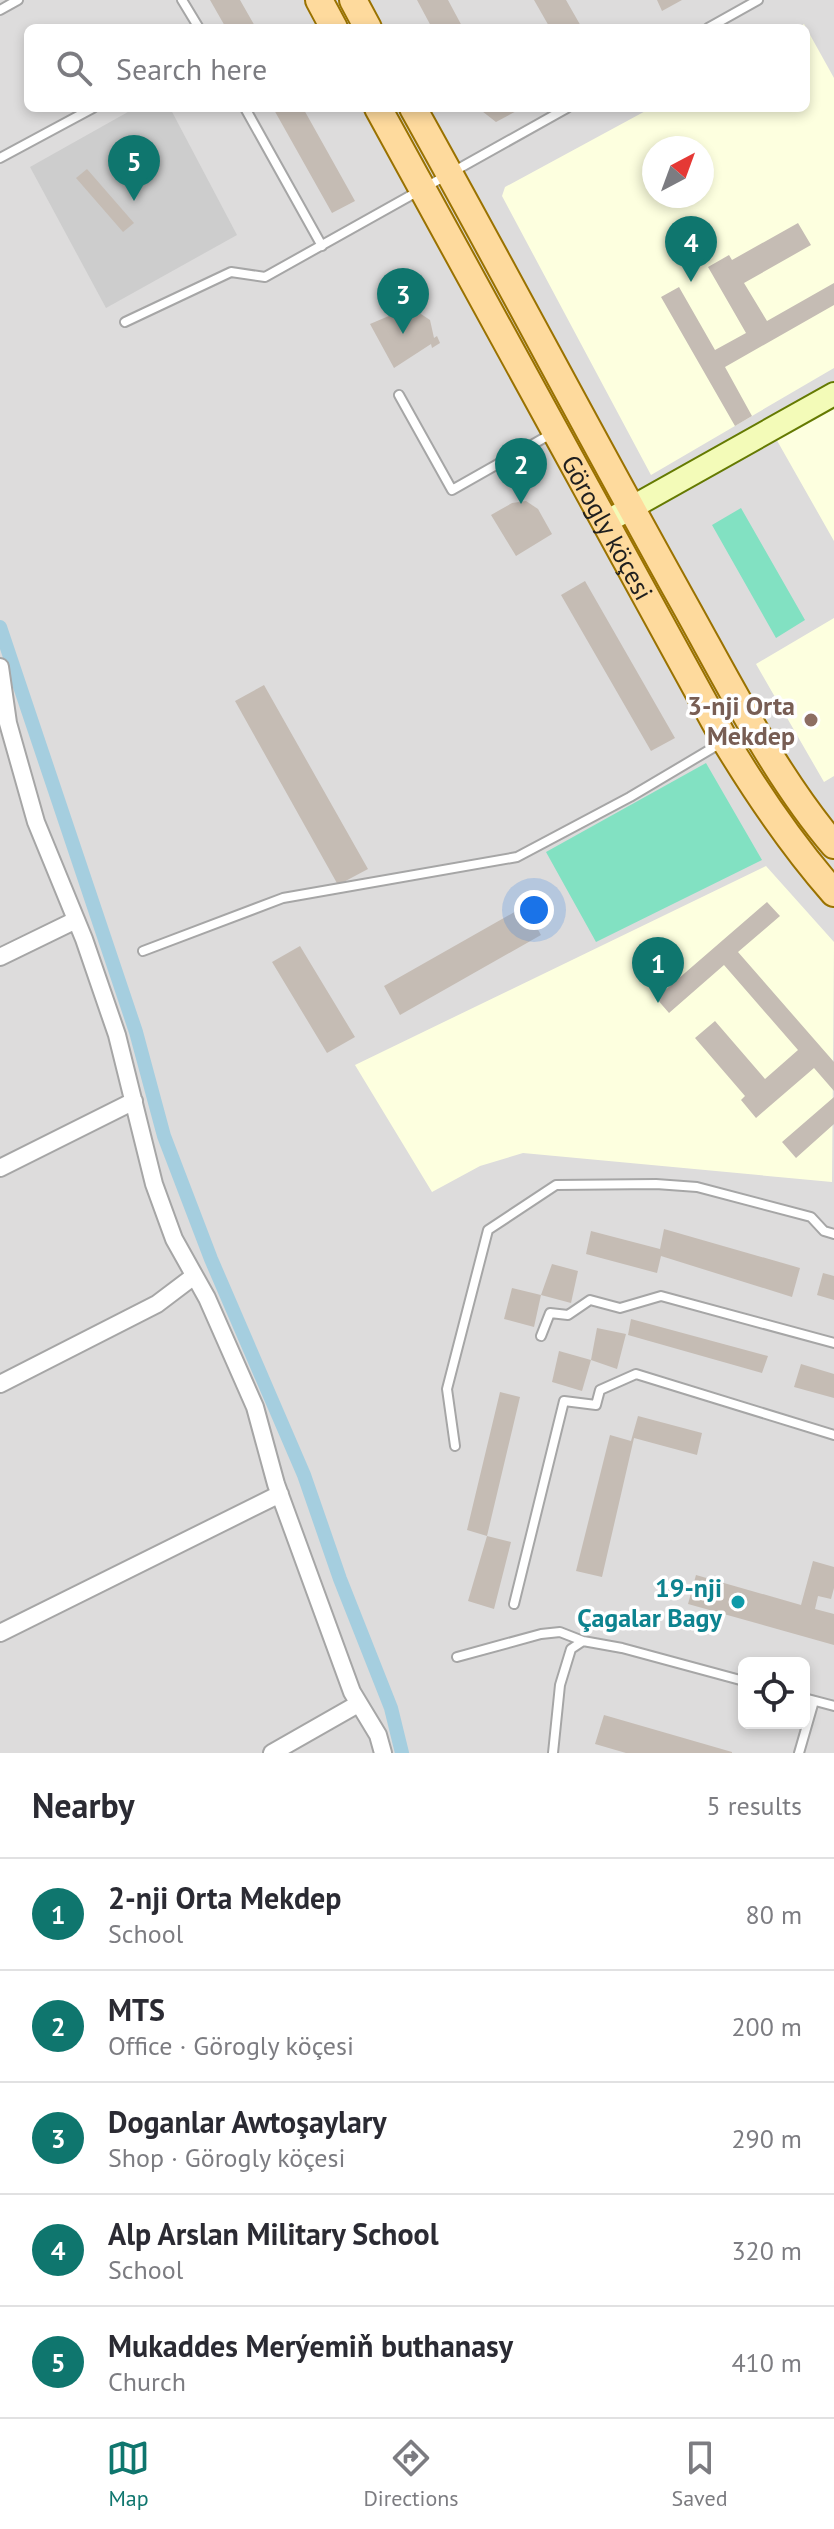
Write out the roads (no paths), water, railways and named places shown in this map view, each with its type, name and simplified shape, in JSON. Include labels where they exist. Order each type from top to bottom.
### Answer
[{"type":"main road","points":[[319,0],[332,24]]},
{"type":"main road","points":[[353,0],[366,24]]},
{"type":"main road","name":"Görogly köçesi","points":[[380,112],[725,740],[756,792],[804,859],[834,893]]},
{"type":"main road","name":"Görogly köçesi","points":[[415,112],[754,727],[817,825],[834,845]]},
{"type":"street","points":[[606,522],[834,394]]},
{"type":"street","points":[[0,667],[4,725],[36,822],[76,920],[117,1035],[154,1184],[174,1239],[207,1298],[255,1407],[280,1494],[358,1704],[378,1735],[383,1753]]},
{"type":"street","points":[[0,957],[76,920]]},
{"type":"street","points":[[0,1168],[134,1101]]},
{"type":"street","points":[[0,1384],[157,1304],[194,1276]]},
{"type":"street","points":[[0,1633],[280,1494]]},
{"type":"street","points":[[272,1753],[358,1704]]},
{"type":"lane","points":[[0,10],[18,0]]},
{"type":"lane","points":[[182,0],[197,24]]},
{"type":"lane","points":[[715,24],[758,0]]},
{"type":"lane","points":[[0,158],[86,112]]},
{"type":"lane","points":[[247,112],[322,246]]},
{"type":"lane","points":[[125,322],[231,272],[265,277],[560,112]]},
{"type":"lane","points":[[399,395],[452,490],[556,432]]},
{"type":"lane","points":[[143,951],[283,898],[517,857],[630,797],[725,740]]},
{"type":"lane","points":[[455,1446],[447,1389],[488,1230],[556,1185],[656,1184],[697,1187],[811,1217],[824,1231],[834,1234]]},
{"type":"lane","points":[[541,1336],[550,1313],[568,1315],[590,1300],[620,1308],[661,1296],[834,1343]]},
{"type":"lane","points":[[514,1604],[564,1401],[596,1405],[600,1390],[636,1374],[834,1435]]},
{"type":"lane","points":[[457,1657],[541,1634],[560,1632],[583,1641],[622,1648],[738,1679]]},
{"type":"lane","points":[[553,1753],[560,1685],[571,1649],[583,1641]]},
{"type":"lane","points":[[810,1700],[834,1706]]},
{"type":"lane","points":[[799,1753],[804,1729]]},
{"type":"waterway","points":[[0,627],[136,1032],[164,1136],[211,1259],[304,1475],[340,1579],[391,1708],[402,1753]]},
{"type":"place","name":"Mukaddes Merýemiň buthanasy","points":[[134,201]]},
{"type":"place","name":"Alp Arslan Military School","points":[[691,282]]},
{"type":"place","name":"Doganlar Awtoşaylary","points":[[403,334]]},
{"type":"place","name":"MTS","points":[[521,504]]},
{"type":"place","name":"3-nji Orta Mekdep","points":[[811,720]]},
{"type":"place","name":"2-nji Orta Mekdep","points":[[658,1003]]},
{"type":"place","name":"19-nji Çagalar Bagy","points":[[738,1602]]}]
